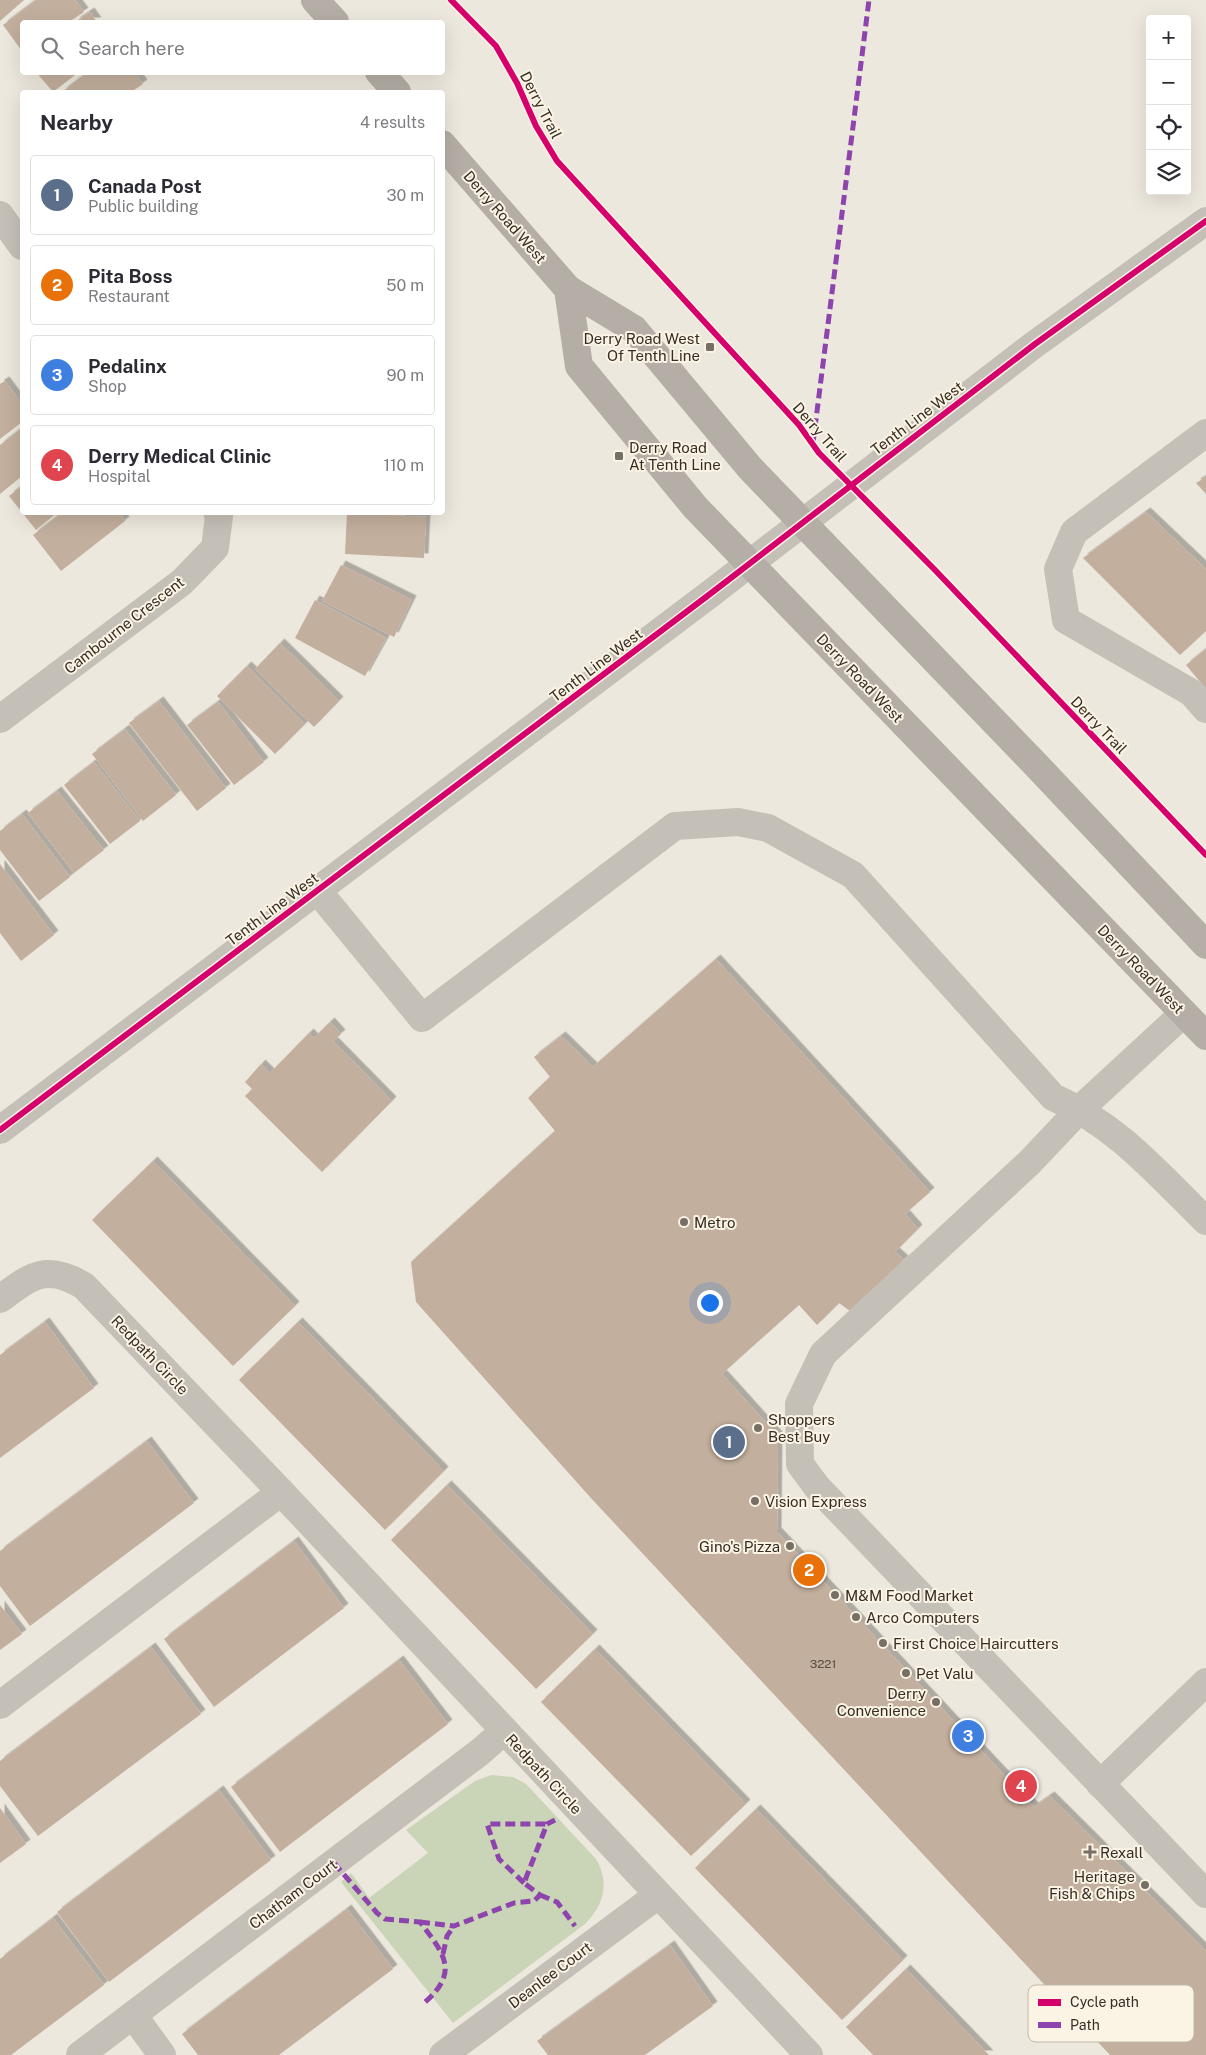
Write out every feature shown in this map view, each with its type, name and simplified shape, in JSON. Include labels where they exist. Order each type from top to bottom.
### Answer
[{"type":"main road","points":[[315,0],[333,20]]},
{"type":"main road","points":[[382,75],[395,90]]},
{"type":"main road","name":"Derry Road West","points":[[445,147],[568,289],[634,329],[750,468],[1206,946]]},
{"type":"main road","name":"Derry Road West","points":[[568,289],[580,366],[695,507],[1206,1036]]},
{"type":"street","points":[[0,215],[20,243]]},
{"type":"street","name":"Tenth Line West","points":[[0,1130],[750,563],[1035,344],[1206,221]]},
{"type":"street","points":[[1206,433],[1074,532],[1058,569],[1066,620],[1192,693],[1206,709]]},
{"type":"street","name":"Cambourne Crescent","points":[[0,719],[182,582],[215,548],[218,515]]},
{"type":"street","points":[[317,890],[422,1018],[675,826],[738,822],[768,828],[852,875],[1053,1097],[1080,1109],[1124,1139],[1206,1221]]},
{"type":"street","points":[[1184,1013],[1080,1109],[1030,1162],[823,1354],[799,1404],[800,1464],[817,1487],[1206,1894]]},
{"type":"street","name":"Redpath Circle","points":[[0,1299],[29,1278],[52,1274],[69,1277],[84,1286],[281,1492],[809,2055]]},
{"type":"street","points":[[0,1705],[281,1492]]},
{"type":"street","points":[[1100,1784],[1206,1682]]},
{"type":"street","name":"Chatham Court","points":[[80,2055],[473,1758],[504,1731]]},
{"type":"street","name":"Deanlee Court","points":[[443,2055],[658,1895]]},
{"type":"street","points":[[133,2015],[162,2055]]},
{"type":"green space","points":[[491,1775],[513,1777],[526,1784],[596,1859],[603,1877],[603,1893],[597,1909],[585,1924],[453,2023],[341,1882],[351,1873],[369,1898],[428,1853],[406,1830],[475,1781]]},
{"type":"building","points":[[0,0],[24,0],[0,21]]},
{"type":"building","points":[[36,0],[75,0],[84,12],[72,20],[20,20],[20,48],[3,25]]},
{"type":"building","points":[[90,12],[96,20],[78,20]]},
{"type":"building","points":[[39,75],[75,75],[56,90],[51,90]]},
{"type":"building","points":[[84,75],[136,75],[143,84],[134,90],[65,90]]},
{"type":"building","points":[[5,381],[20,401],[20,424],[0,439],[0,384]]},
{"type":"building","points":[[20,430],[20,478],[0,494],[0,445]]},
{"type":"building","points":[[1206,477],[1206,494],[1196,483]]},
{"type":"building","points":[[20,488],[20,510],[9,496]]},
{"type":"building","points":[[1146,512],[1206,569],[1206,631],[1180,655],[1083,558]]},
{"type":"building","points":[[24,515],[54,515],[36,530]]},
{"type":"building","points":[[59,515],[121,515],[125,521],[61,571],[33,535]]},
{"type":"building","points":[[347,515],[426,517],[424,558],[345,554]]},
{"type":"building","points":[[341,565],[412,600],[394,637],[322,601]]},
{"type":"building","points":[[315,600],[386,638],[365,676],[295,638]]},
{"type":"building","points":[[280,643],[339,701],[314,727],[255,669]]},
{"type":"building","points":[[1206,649],[1206,689],[1186,665]]},
{"type":"building","points":[[247,666],[305,724],[275,754],[217,696]]},
{"type":"building","points":[[159,701],[226,788],[197,811],[129,723]]},
{"type":"building","points":[[218,702],[264,762],[234,785],[187,725]]},
{"type":"building","points":[[125,729],[176,795],[143,821],[92,754]]},
{"type":"building","points":[[94,762],[140,821],[110,844],[64,785]]},
{"type":"building","points":[[57,791],[104,850],[74,873],[28,813]]},
{"type":"building","points":[[22,814],[70,877],[39,901],[0,850],[0,831]]},
{"type":"building","points":[[0,864],[54,935],[21,961],[0,933]]},
{"type":"building","points":[[716,959],[930,1192],[905,1214],[918,1229],[895,1252],[904,1260],[850,1311],[839,1303],[817,1325],[799,1305],[722,1374],[778,1436],[777,1532],[1034,1807],[1050,1796],[1206,1951],[1206,2055],[1110,2055],[1098,2042],[1194,2042],[1194,1985],[1045,1985],[590,1497],[416,1302],[411,1262],[555,1131],[528,1098],[550,1077],[534,1057],[561,1036],[593,1067]]},
{"type":"building","points":[[330,1022],[341,1034],[333,1041],[392,1101],[322,1172],[245,1096],[252,1089],[245,1082],[261,1064],[270,1073],[309,1033],[314,1038]]},
{"type":"building","points":[[153,1161],[295,1306],[233,1366],[92,1220]]},
{"type":"building","points":[[45,1322],[94,1388],[0,1458],[0,1355]]},
{"type":"building","points":[[298,1322],[444,1471],[385,1530],[239,1380]]},
{"type":"building","points":[[147,1441],[194,1503],[30,1626],[0,1586],[0,1551]]},
{"type":"building","points":[[447,1485],[593,1634],[536,1689],[391,1540]]},
{"type":"building","points":[[294,1541],[344,1608],[214,1707],[164,1639]]},
{"type":"building","points":[[0,1605],[22,1634],[0,1650]]},
{"type":"building","points":[[151,1647],[201,1714],[38,1836],[0,1786],[0,1761]]},
{"type":"building","points":[[595,1649],[746,1804],[691,1856],[541,1702]]},
{"type":"building","points":[[399,1660],[448,1724],[280,1852],[231,1787]]},
{"type":"building","points":[[219,1790],[271,1860],[109,1982],[57,1912]]},
{"type":"building","points":[[0,1808],[26,1844],[0,1863]]},
{"type":"building","points":[[756,1809],[903,1960],[842,2020],[695,1868]]},
{"type":"building","points":[[347,1909],[393,1969],[279,2055],[198,2055],[182,2034]]},
{"type":"building","points":[[53,1918],[104,1985],[11,2055],[0,2055],[0,1959]]},
{"type":"building","points":[[670,1945],[713,2006],[645,2055],[548,2055],[537,2041]]},
{"type":"building","points":[[906,1969],[989,2055],[873,2055],[846,2027]]},
{"type":"marked path","points":[[813,443],[869,0]]},
{"type":"marked path","points":[[420,1922],[454,1926],[514,1903],[534,1901],[540,1895],[524,1883],[547,1824],[555,1820]]},
{"type":"marked path","points":[[524,1883],[499,1859],[487,1824],[547,1824]]},
{"type":"marked path","points":[[334,1863],[377,1913],[385,1919],[420,1922],[436,1944],[445,1963],[445,1973],[435,1993],[423,2004]]},
{"type":"marked path","points":[[540,1895],[557,1902],[575,1926]]},
{"type":"marked path","points":[[443,1954],[447,1936],[454,1926]]},
{"type":"cycle path","name":"Derry Trail","points":[[451,0],[496,46],[517,83],[536,126],[557,161],[799,425],[819,453],[936,571],[1206,855]]},
{"type":"cycle path","points":[[0,1130],[710,594],[1035,344],[1206,221]]},
{"type":"place","name":"Derry Road West Of Tenth Line","points":[[710,347]]},
{"type":"place","name":"Derry Road At Tenth Line","points":[[619,456]]},
{"type":"place","name":"Metro","points":[[684,1222]]},
{"type":"place","name":"Shoppers Best Buy","points":[[758,1428]]},
{"type":"place","name":"Canada Post","points":[[729,1442]]},
{"type":"place","name":"Vision Express","points":[[755,1501]]},
{"type":"place","name":"Gino's Pizza","points":[[790,1546]]},
{"type":"place","name":"Pita Boss","points":[[809,1570]]},
{"type":"place","name":"M&M Food Market","points":[[835,1595]]},
{"type":"place","name":"Arco Computers","points":[[856,1617]]},
{"type":"place","name":"First Choice Haircutters","points":[[883,1643]]},
{"type":"place","name":"Pet Valu","points":[[906,1673]]},
{"type":"place","name":"Derry Convenience","points":[[936,1702]]},
{"type":"place","name":"Pedalinx","points":[[968,1736]]},
{"type":"place","name":"Derry Medical Clinic","points":[[1021,1786]]},
{"type":"place","name":"Rexall","points":[[1090,1852]]},
{"type":"place","name":"Heritage Fish & Chips","points":[[1145,1885]]}]
